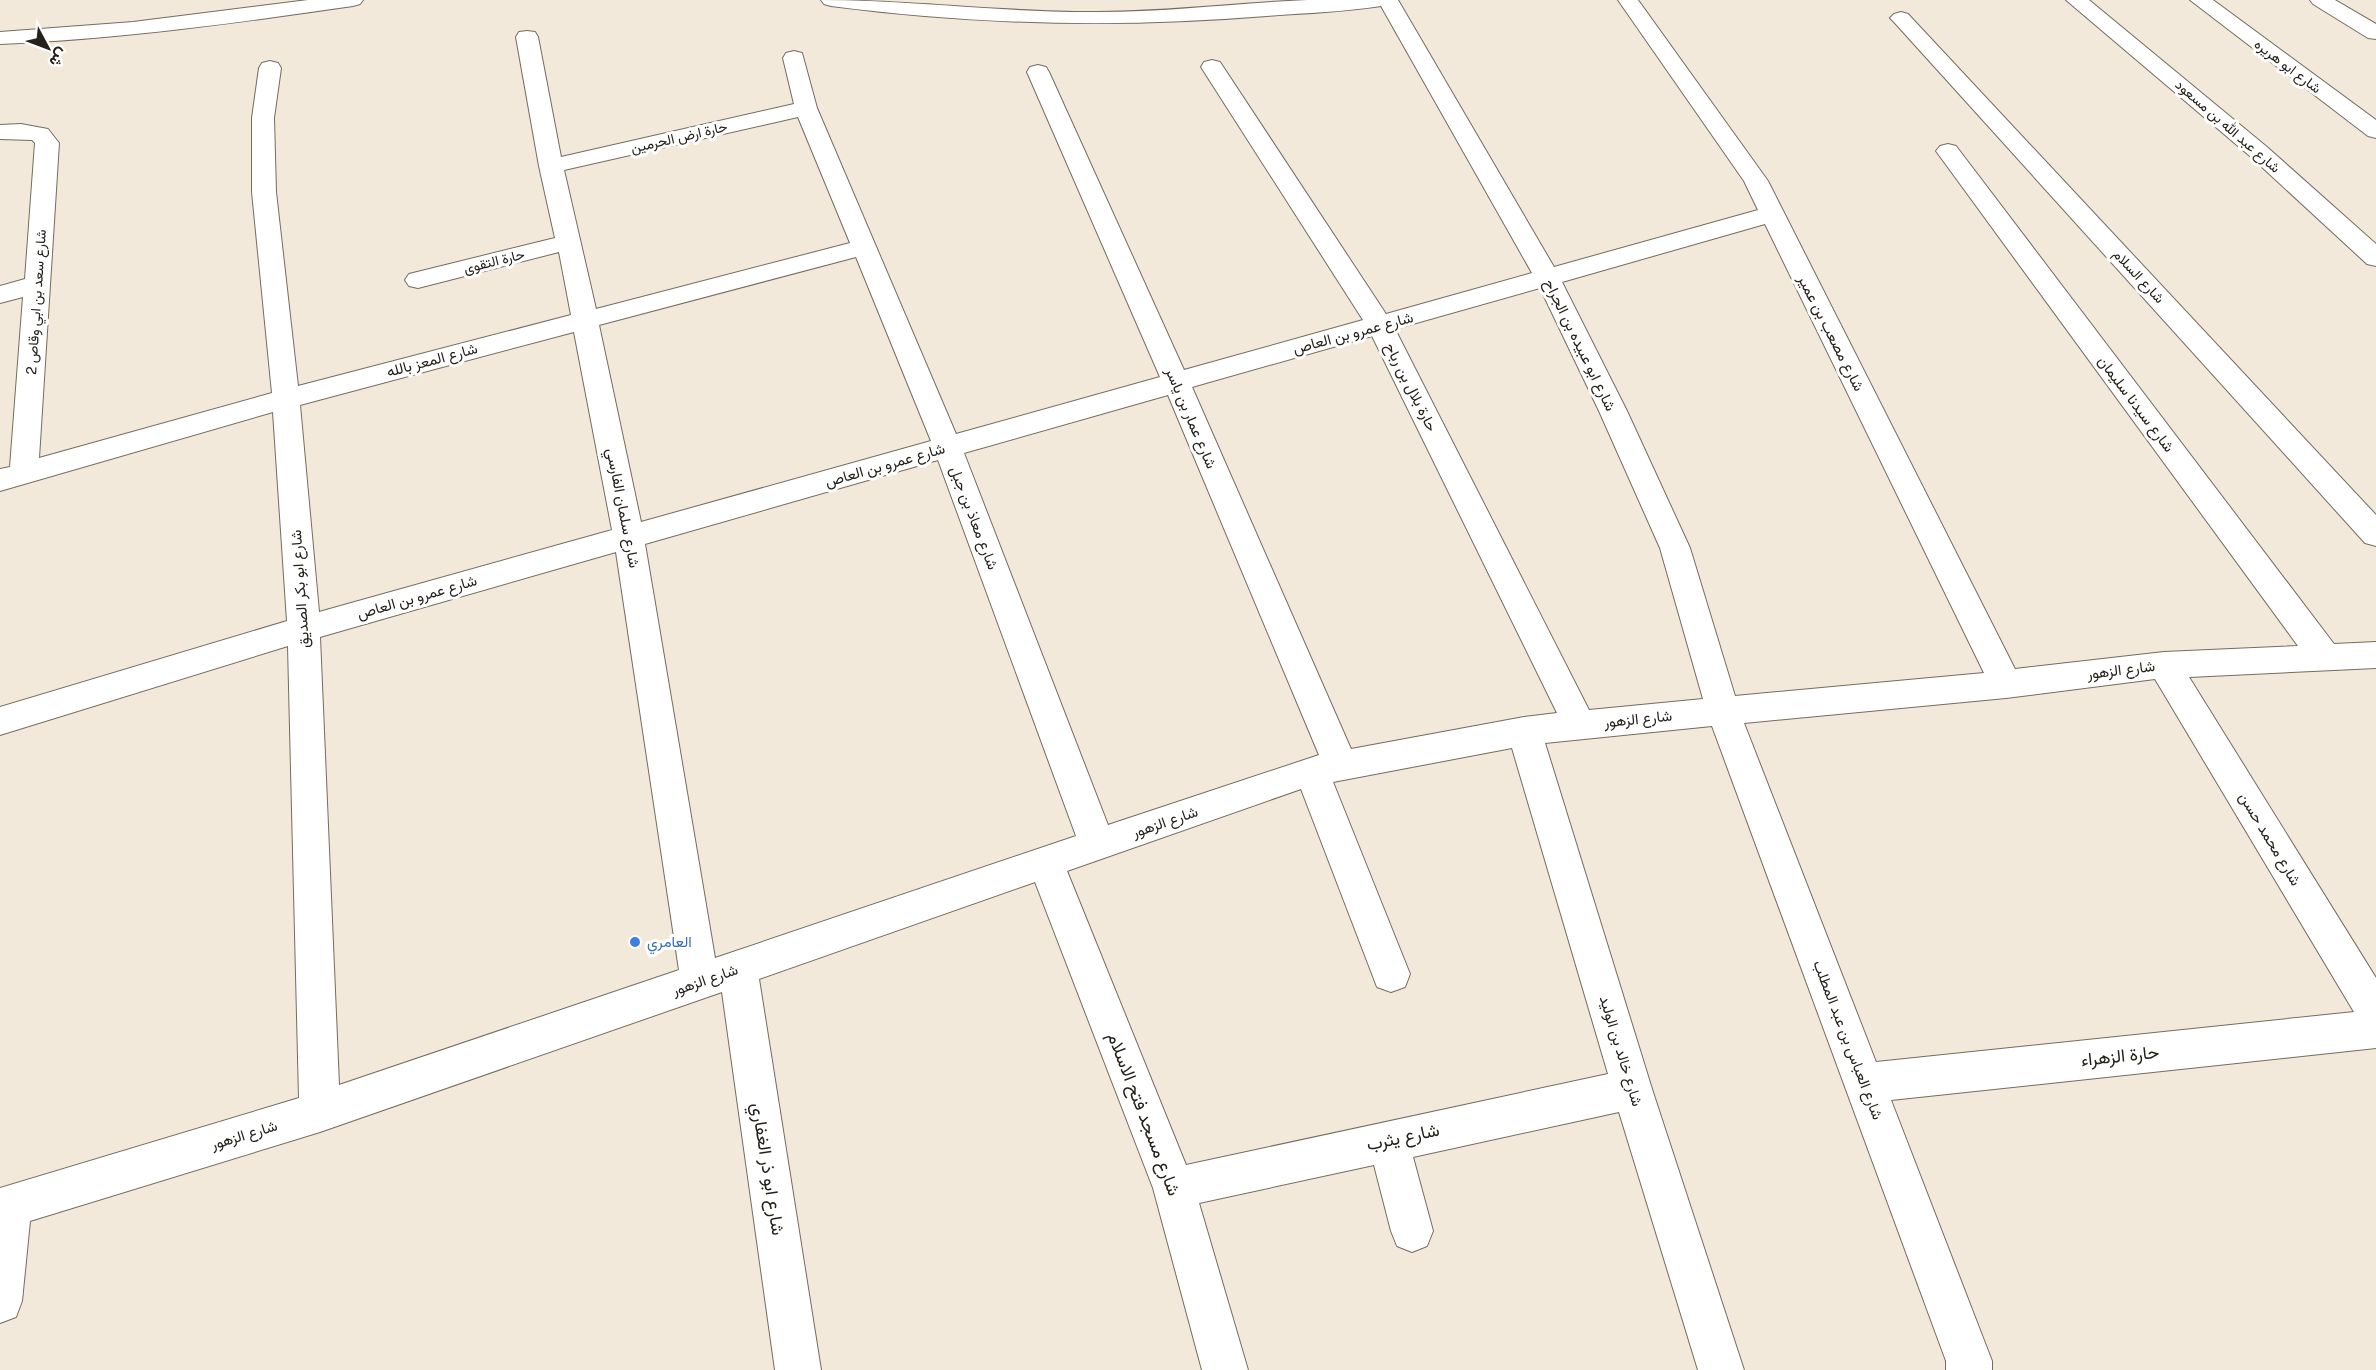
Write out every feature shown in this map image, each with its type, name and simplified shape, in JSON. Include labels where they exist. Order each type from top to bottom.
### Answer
[{"type":"street","points":[[0,38],[174,24],[353,0]]},
{"type":"street","points":[[831,0],[932,12],[1066,18],[1200,15],[1379,0]]},
{"type":"street","name":"شارع ابو عبيده بن الجراح","points":[[1388,0],[1548,279],[1613,411],[1675,548],[1724,711]]},
{"type":"street","name":"شارع مصعب بن عمير","points":[[1628,0],[1756,181],[2006,684]]},
{"type":"street","name":"شارع عبد الله بن مسعود","points":[[2076,0],[2259,152],[2376,258]]},
{"type":"street","name":"شارع ابو هريره","points":[[2200,0],[2376,131]]},
{"type":"street","points":[[2320,0],[2376,33]]},
{"type":"street","name":"شارع السلام","points":[[1901,18],[2376,535]]},
{"type":"street","name":"شارع سلمان الفارسي","points":[[527,37],[551,166],[569,242],[629,537],[700,983]]},
{"type":"street","name":"شارع معاذ بن جبل","points":[[794,58],[806,108],[948,448],[1098,846]]},
{"type":"street","name":"حارة بلال بن رباح","points":[[1212,67],[1380,326],[1580,725]]},
{"type":"street","name":"شارع ابو بكر الصديق","points":[[270,68],[264,118],[264,192],[286,399],[304,629],[320,1112]]},
{"type":"street","name":"شارع عمار بن ياسر","points":[[1038,72],[1176,382],[1326,768],[1391,974]]},
{"type":"street","name":"حارة ارض الحرمين","points":[[551,166],[806,108]]},
{"type":"street","name":"شارع سعد بن ابي وقاص 2","points":[[0,132],[21,130],[40,134],[46,143],[37,284],[12,476]]},
{"type":"street","name":"شارع سيدنا سليمان","points":[[1948,151],[2325,657]]},
{"type":"street","name":"شارع عمرو بن العاص","points":[[0,721],[304,629],[1772,214]]},
{"type":"street","name":"حارة التقوى","points":[[418,280],[569,242]]},
{"type":"street","name":"شارع المعز بالله","points":[[12,476],[286,399],[865,247]]},
{"type":"street","points":[[0,295],[37,284]]},
{"type":"street","name":"شارع الزهور","points":[[5,1207],[320,1112],[1326,768],[1524,731],[2006,684],[2164,665],[2376,655]]},
{"type":"street","name":"شارع محمد حسن","points":[[2164,665],[2376,1013]]},
{"type":"street","name":"شارع العباس بن عبد المطلب","points":[[1724,711],[1969,1361],[1970,1370]]},
{"type":"street","name":"شارع خالد بن الوليد","points":[[1524,731],[1632,1089],[1721,1370]]},
{"type":"street","name":"شارع مسجد فتح الاسلام","points":[[1046,863],[1174,1188],[1225,1370]]},
{"type":"street","name":"شارع ابو ذر الغفاري","points":[[738,969],[798,1370]]},
{"type":"street","name":"حارة الزهراء","points":[[1865,1083],[2376,1029]]},
{"type":"street","name":"شارع يثرب","points":[[1174,1188],[1632,1089]]},
{"type":"street","points":[[1388,1140],[1412,1231]]},
{"type":"street","points":[[0,1301],[5,1207]]},
{"type":"place","name":"العامري","points":[[635,942]]}]
